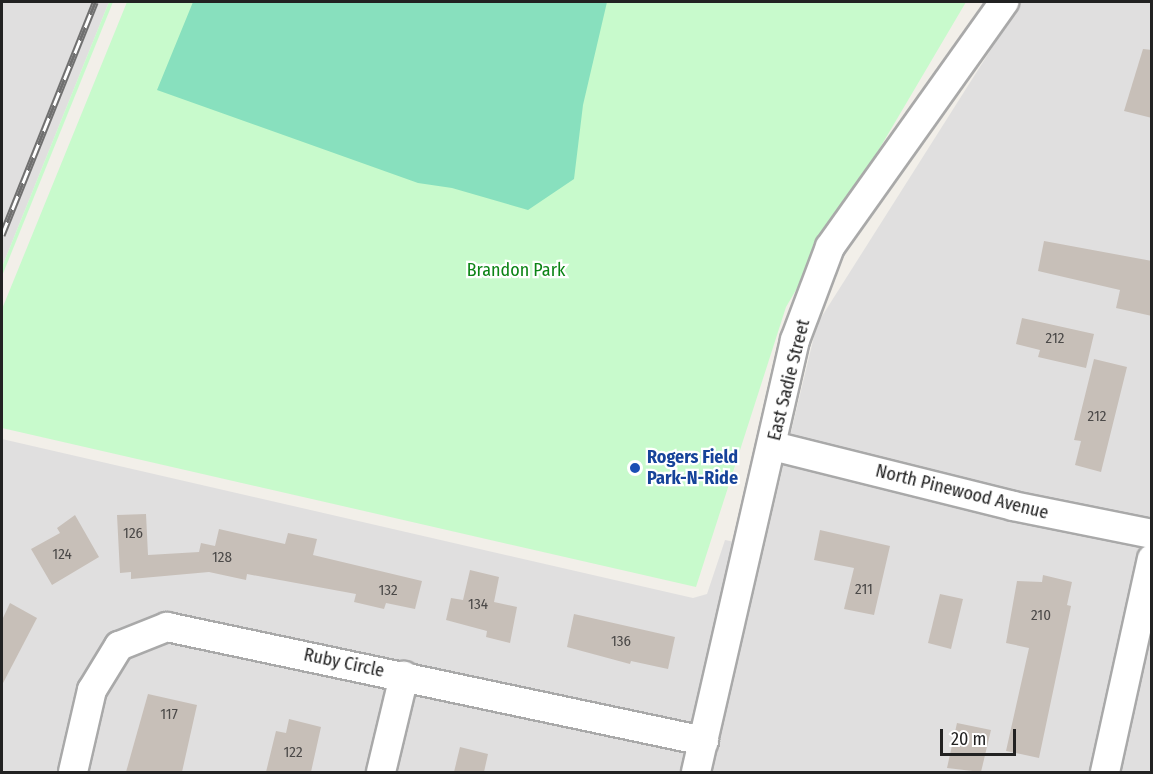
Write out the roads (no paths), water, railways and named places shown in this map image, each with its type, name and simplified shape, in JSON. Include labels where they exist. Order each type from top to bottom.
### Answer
[{"type":"street","name":"East Sadie Street","points":[[696,772],[773,446],[795,340],[830,247],[1004,2]]},
{"type":"street","name":"North Pinewood Avenue","points":[[773,446],[1013,506],[1152,534]]},
{"type":"street","points":[[1105,772],[1152,559]]},
{"type":"street","name":"Ruby Circle","points":[[73,772],[92,690],[119,646],[167,627],[704,741]]},
{"type":"street","points":[[381,772],[404,676]]},
{"type":"railway","points":[[2,235],[95,2]]},
{"type":"place","name":"Rogers Field Park-N-Ride","points":[[635,468]]},
{"type":"park label","name":"Brandon Park","points":[[516,270]]}]
